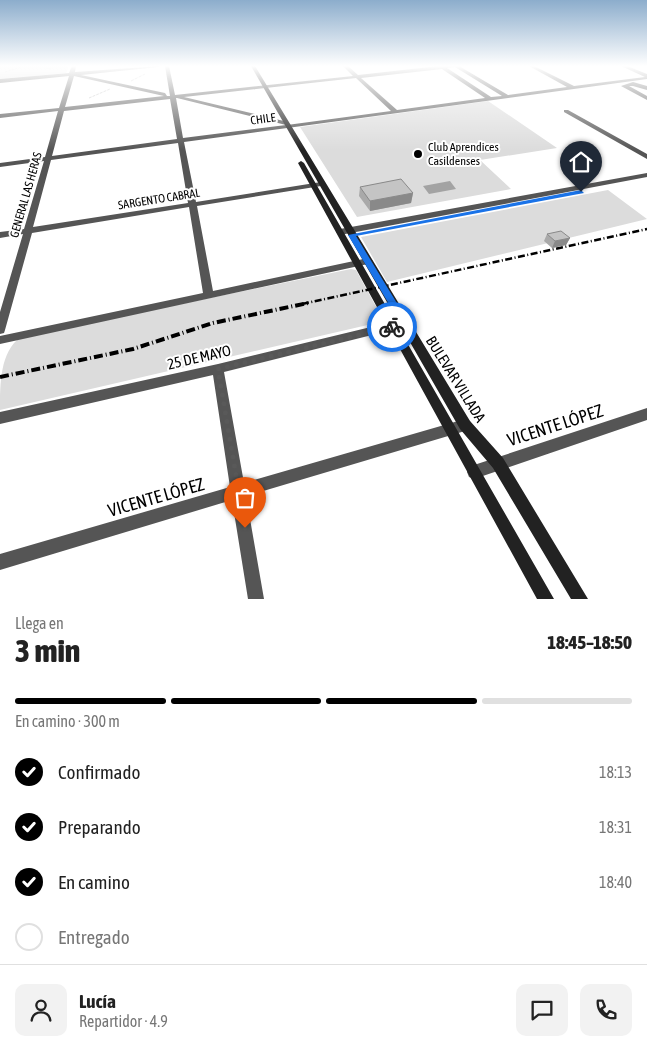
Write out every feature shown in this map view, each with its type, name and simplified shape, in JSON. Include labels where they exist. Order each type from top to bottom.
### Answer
[{"type":"main road","name":"BULEVAR VILLADA","points":[[266,94],[363,262],[404,323],[465,425],[498,463],[580,599]]},
{"type":"main road","name":"BULEVAR VILLADA","points":[[363,262],[392,327],[546,599]]},
{"type":"street","name":"GENERAL LAS HERAS","points":[[0,330],[66,94]]},
{"type":"street","points":[[162,94],[283,125]]},
{"type":"street","points":[[172,94],[209,296]]},
{"type":"street","points":[[0,116],[200,94]]},
{"type":"street","points":[[377,94],[395,111]]},
{"type":"street","points":[[483,94],[490,99]]},
{"type":"street","points":[[501,94],[506,97]]},
{"type":"street","name":"CHILE","points":[[0,165],[283,125],[529,94]]},
{"type":"street","points":[[566,111],[647,157]]},
{"type":"street","points":[[346,233],[647,175]]},
{"type":"street","points":[[346,233],[647,179]]},
{"type":"street","name":"SARGENTO CABRAL","points":[[0,236],[318,184]]},
{"type":"street","points":[[0,340],[363,262]]},
{"type":"street","name":"25 DE MAYO","points":[[0,418],[218,369],[404,323]]},
{"type":"street","points":[[218,369],[256,599]]},
{"type":"street","name":"VICENTE LÓPEZ","points":[[474,472],[647,414]]},
{"type":"street","name":"VICENTE LÓPEZ","points":[[0,562],[465,425]]},
{"type":"shaded area","name":"Club Aprendices Casildenses","points":[[488,101],[557,148],[480,160],[511,189],[357,217],[300,127]]},
{"type":"shaded area","points":[[450,181],[456,189],[429,194],[423,186]]},
{"type":"shaded area","points":[[608,190],[647,219],[387,282],[361,237]]},
{"type":"shaded area","points":[[351,269],[356,270],[380,314],[380,318],[372,324],[0,410],[1,379],[5,359],[14,343],[21,337]]},
{"type":"building","points":[[401,179],[413,193],[370,201],[360,187]]},
{"type":"building","points":[[561,231],[570,238],[555,241],[547,234]]},
{"type":"railway","points":[[302,304],[647,229]]},
{"type":"railway","points":[[0,377],[133,349],[213,323],[308,303]]},
{"type":"way so far","points":[[245,528],[218,369],[392,327]]},
{"type":"place","name":"Club Aprendices Casildenses","points":[[418,154]]},
{"type":"route","points":[[392,327],[404,323],[352,235],[581,192]]}]
